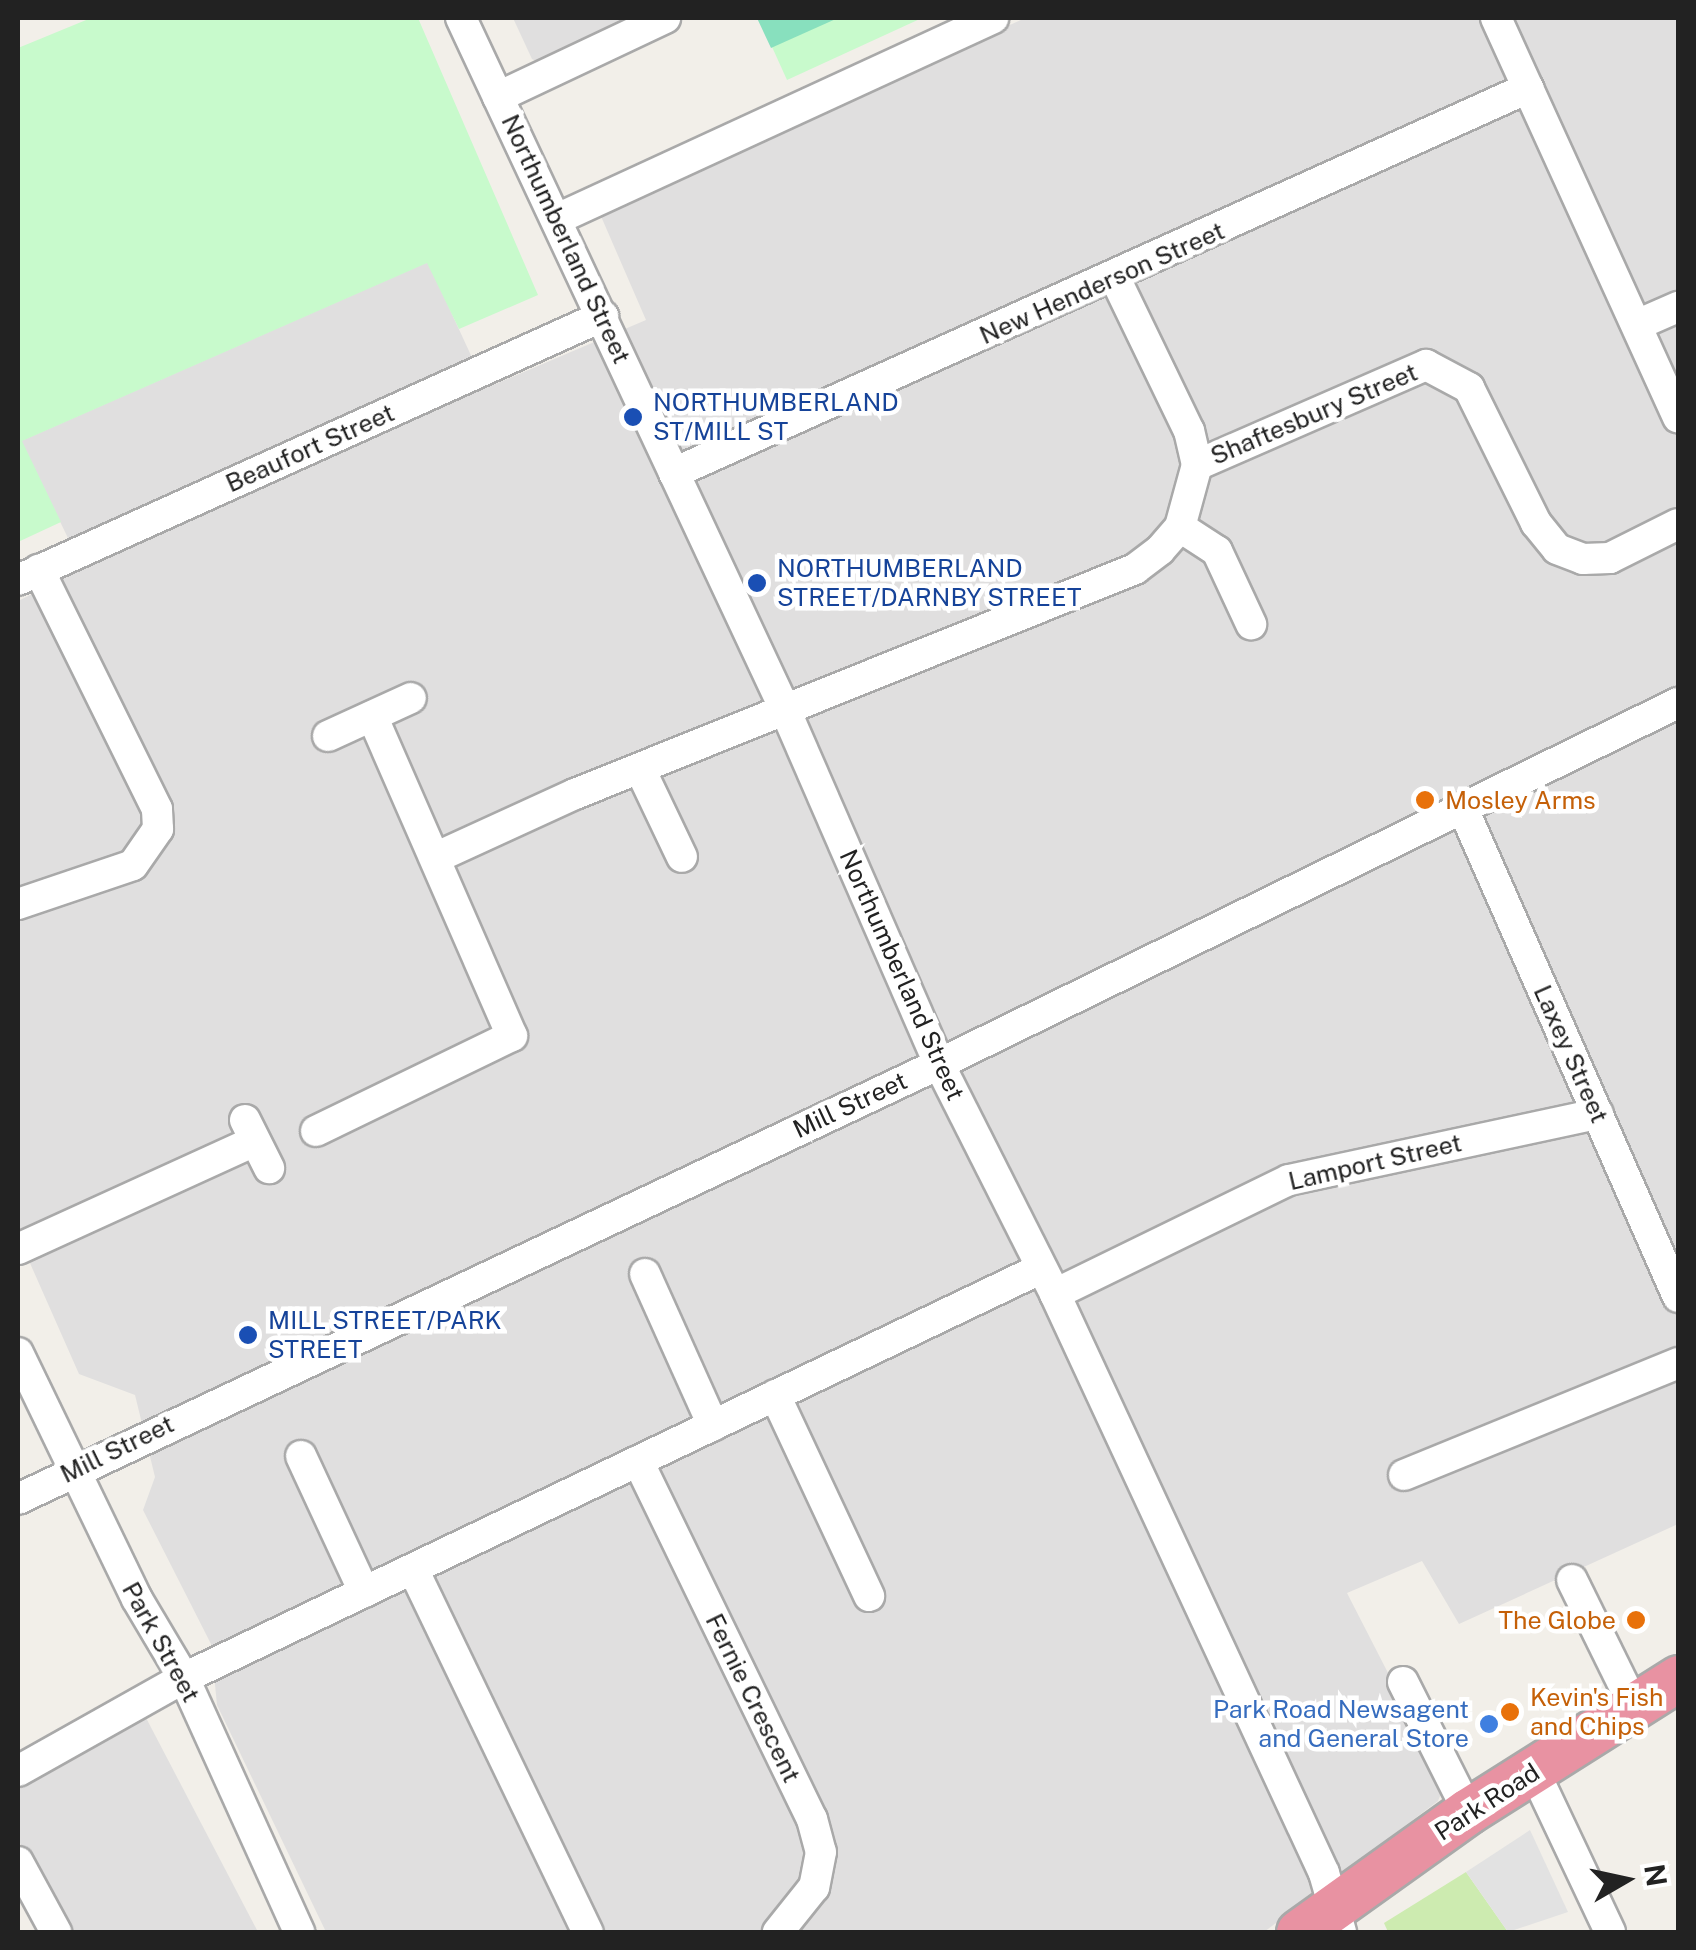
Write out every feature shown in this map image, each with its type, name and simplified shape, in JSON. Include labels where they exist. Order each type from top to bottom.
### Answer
[{"type":"highway","name":"Park Road","points":[[1324,1925],[1468,1811],[1678,1678]]},
{"type":"street","name":"Northumberland Street","points":[[461,18],[559,218],[787,714],[939,1064],[1047,1282],[1324,1873],[1324,1925]]},
{"type":"street","points":[[498,97],[665,18]]},
{"type":"street","points":[[559,218],[993,18]]},
{"type":"street","points":[[1496,18],[1678,417]]},
{"type":"street","name":"New Henderson Street","points":[[674,473],[1115,278],[1528,88]]},
{"type":"street","points":[[435,858],[1135,569],[1180,527],[1197,465],[1189,431],[1115,278]]},
{"type":"street","points":[[1638,324],[1678,307]]},
{"type":"street","name":"Beaufort Street","points":[[28,575],[603,316]]},
{"type":"street","name":"Shaftesbury Street","points":[[1197,465],[1426,364],[1469,388],[1536,523],[1558,549],[1584,559],[1610,558],[1678,524]]},
{"type":"street","points":[[1180,527],[1217,551],[1251,624]]},
{"type":"street","points":[[18,904],[132,865],[158,829],[157,809],[28,575]]},
{"type":"street","points":[[328,736],[411,698]]},
{"type":"street","name":"Mill Street","points":[[18,1499],[71,1469],[939,1064],[1464,811],[1678,703]]},
{"type":"street","points":[[316,1131],[512,1036],[372,716]]},
{"type":"street","points":[[641,771],[682,858]]},
{"type":"street","name":"Laxey Street","points":[[1464,811],[1678,1298]]},
{"type":"street","name":"Lamport Street","points":[[18,1771],[184,1678],[712,1425],[1289,1180],[1598,1114]]},
{"type":"street","points":[[18,1249],[256,1143]]},
{"type":"street","points":[[644,1274],[712,1425]]},
{"type":"street","name":"Park Street","points":[[18,1354],[71,1469],[184,1678],[299,1932]]},
{"type":"street","points":[[1404,1474],[1678,1362]]},
{"type":"street","points":[[775,1396],[869,1596]]},
{"type":"street","points":[[300,1456],[364,1592]]},
{"type":"street","name":"Fernie Crescent","points":[[638,1461],[812,1819],[820,1852],[814,1887],[778,1932]]},
{"type":"street","points":[[414,1568],[588,1932]]},
{"type":"street","points":[[1572,1580],[1634,1706]]},
{"type":"street","points":[[1403,1682],[1468,1811]]},
{"type":"street","points":[[1534,1772],[1610,1932]]},
{"type":"street","points":[[18,1862],[56,1932]]},
{"type":"shaded area","points":[[513,18],[651,18],[548,67],[532,59]]},
{"type":"shaded area","points":[[1025,18],[1678,18],[1678,1524],[1459,1624],[1422,1561],[1347,1593],[1445,1784],[1438,1801],[1264,1932],[326,1932],[217,1705],[211,1644],[143,1510],[155,1477],[135,1395],[79,1374],[18,1236],[18,601],[83,569],[21,441],[428,262],[486,388],[646,320],[600,214]]},
{"type":"shaded area","points":[[144,1714],[258,1932],[66,1932],[18,1839],[18,1780]]},
{"type":"shaded area","points":[[1530,1830],[1568,1912],[1508,1932],[1466,1872]]},
{"type":"green space","points":[[91,18],[418,18],[538,295],[459,329],[427,263],[22,441],[61,522],[18,542],[18,48]]},
{"type":"green space","points":[[757,18],[838,18],[771,48]]},
{"type":"green space","points":[[759,18],[922,18],[787,80]]},
{"type":"green space","points":[[1466,1872],[1508,1932],[1388,1932],[1384,1923]]},
{"type":"place","name":"NORTHUMBERLAND ST/MILL ST","points":[[633,417]]},
{"type":"place","name":"NORTHUMBERLAND STREET/DARNBY STREET","points":[[757,583]]},
{"type":"place","name":"Mosley Arms","points":[[1425,800]]},
{"type":"place","name":"MILL STREET/PARK STREET","points":[[248,1335]]},
{"type":"place","name":"The Globe","points":[[1636,1620]]},
{"type":"place","name":"Kevin's Fish and Chips","points":[[1510,1712]]},
{"type":"place","name":"Park Road Newsagent and General Store","points":[[1489,1724]]}]
